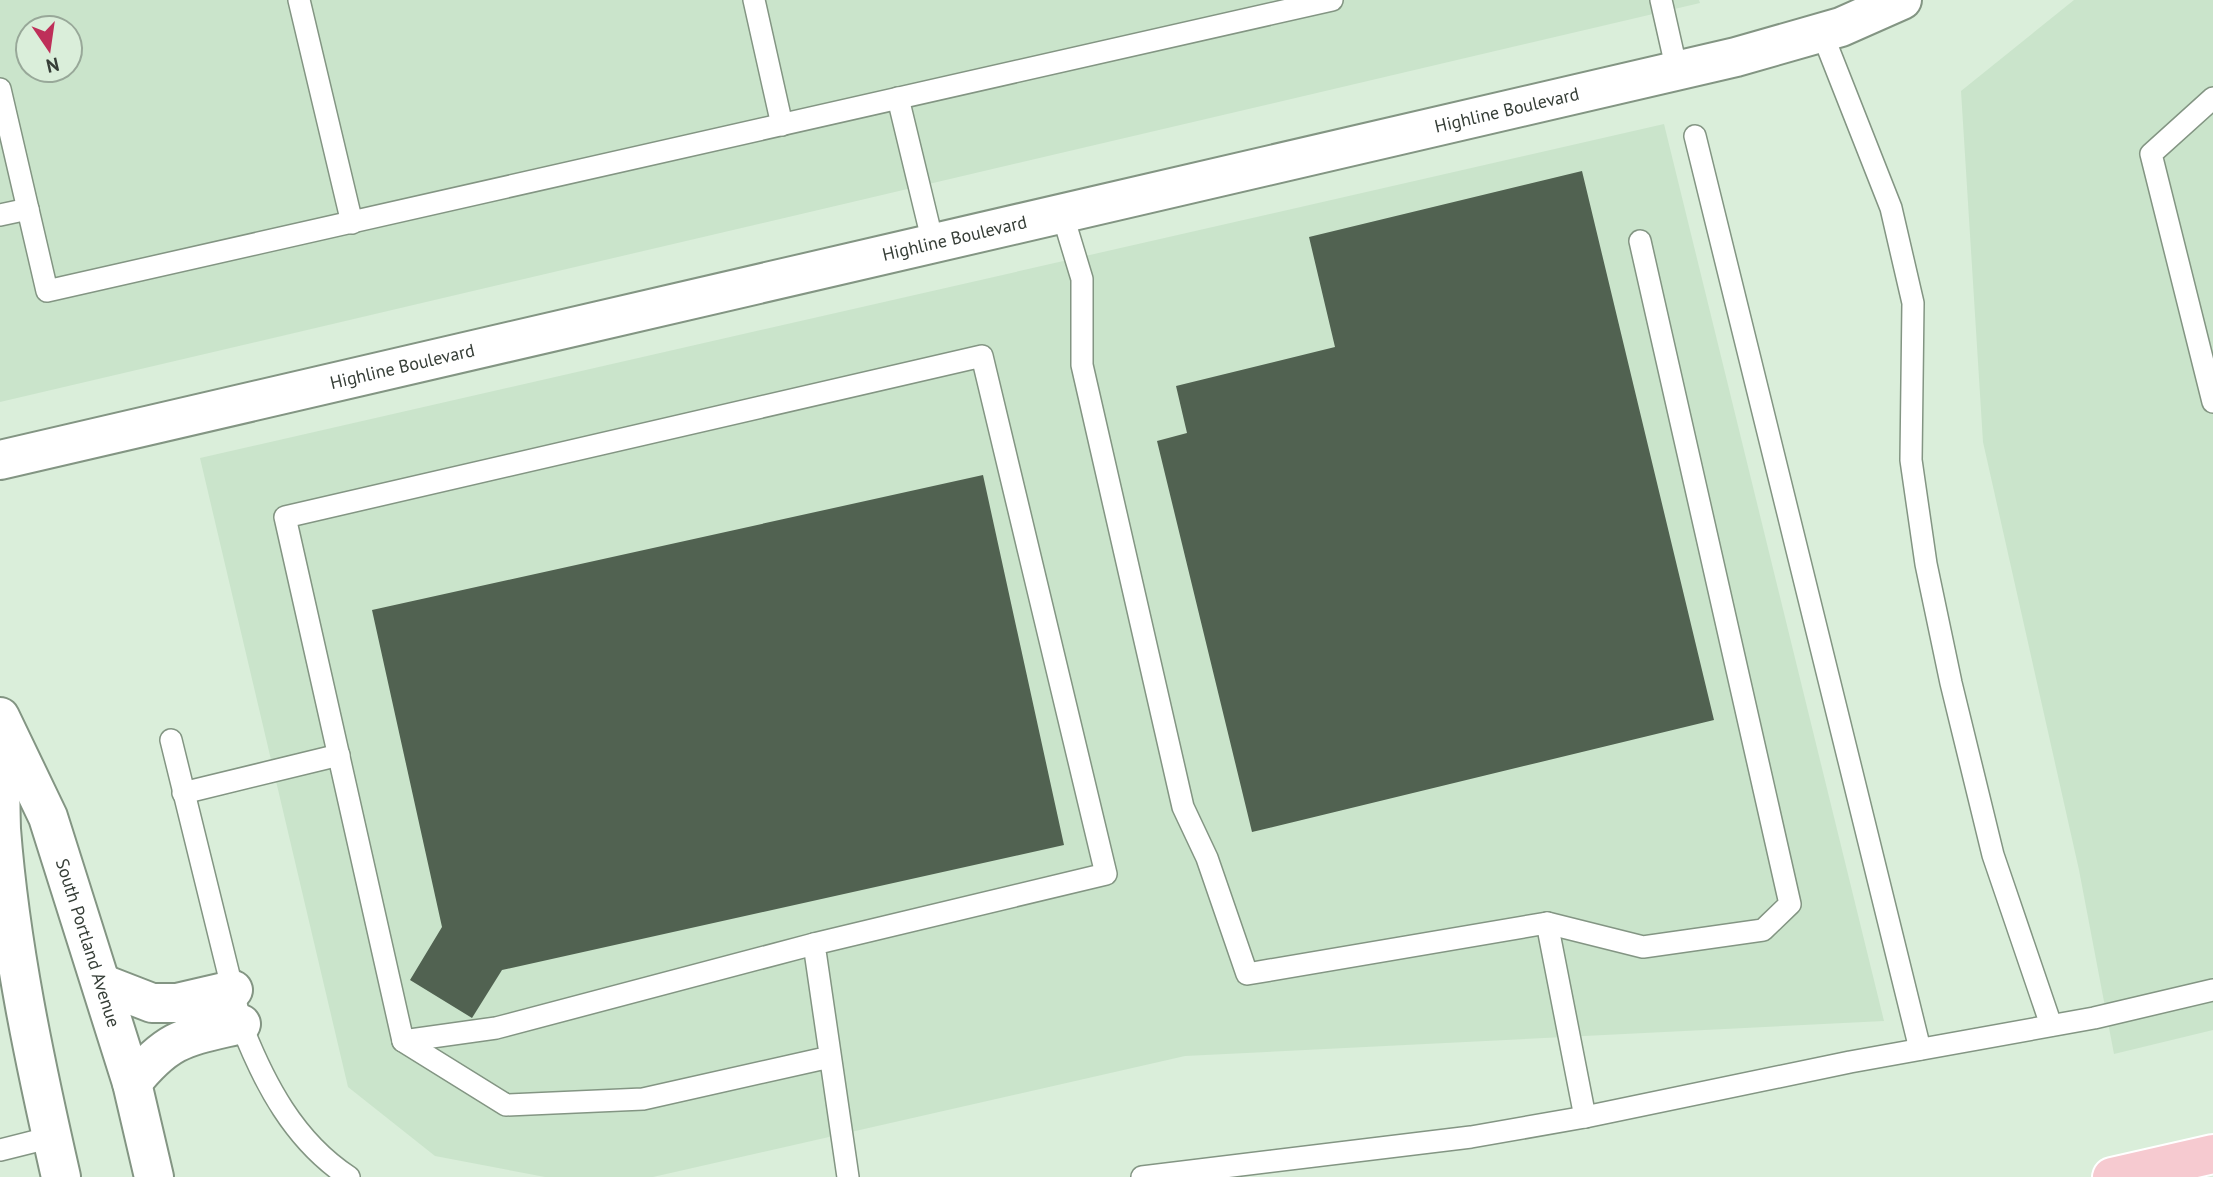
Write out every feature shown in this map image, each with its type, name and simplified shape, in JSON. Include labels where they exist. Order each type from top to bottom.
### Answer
[{"type":"highway","points":[[2112,1177],[2213,1154]]},
{"type":"street","name":"Highline Boulevard","points":[[0,460],[1677,71],[1822,33],[1902,0]]},
{"type":"street","name":"South Portland Avenue","points":[[0,717],[4,889],[61,1177]]},
{"type":"street","name":"South Portland Avenue","points":[[0,717],[48,817],[103,984],[132,1083],[154,1177]]},
{"type":"street","points":[[103,984],[152,1003],[237,1007]]},
{"type":"street","points":[[132,1083],[155,1055],[237,1007]]},
{"type":"lane","points":[[299,0],[352,223]]},
{"type":"lane","points":[[754,0],[782,125]]},
{"type":"lane","points":[[0,89],[47,291],[1332,0]]},
{"type":"lane","points":[[1661,0],[1677,71]]},
{"type":"lane","points":[[1822,33],[1894,219],[1913,303],[1912,460],[1926,564],[1951,683],[1993,855],[2051,1025]]},
{"type":"lane","points":[[898,98],[933,243]]},
{"type":"lane","points":[[2213,98],[2151,154],[2213,402]]},
{"type":"lane","points":[[1695,136],[1920,1049]]},
{"type":"lane","points":[[0,215],[28,209]]},
{"type":"lane","points":[[1062,213],[1082,279],[1082,365],[1183,807],[1207,858],[1247,974],[1547,923],[1643,947],[1763,930],[1790,904],[1640,241]]},
{"type":"lane","points":[[403,1041],[496,1028],[814,944],[1106,874],[982,356],[285,517],[403,1041],[506,1105],[643,1099],[830,1057]]},
{"type":"lane","points":[[171,740],[237,1007],[258,1067],[290,1122],[334,1168],[349,1177]]},
{"type":"lane","points":[[183,793],[339,755]]},
{"type":"lane","points":[[1547,923],[1585,1117]]},
{"type":"lane","points":[[814,944],[848,1177]]},
{"type":"lane","points":[[1142,1177],[1471,1137],[2051,1025],[2213,990]]},
{"type":"lane","points":[[0,1150],[52,1137]]},
{"type":"shaded area","points":[[0,0],[1699,0],[1700,3],[0,402]]},
{"type":"shaded area","points":[[2074,0],[2213,0],[2213,1030],[2114,1054],[2079,870],[1983,442],[1961,91]]},
{"type":"shaded area","points":[[1664,124],[1884,1021],[1185,1056],[653,1177],[545,1177],[435,1156],[348,1087],[200,458]]},
{"type":"building","points":[[1582,171],[1714,720],[1252,832],[1157,441],[1187,433],[1176,386],[1335,347],[1309,237]]},
{"type":"building","points":[[983,475],[1064,845],[502,970],[472,1018],[410,980],[442,927],[372,610]]}]
